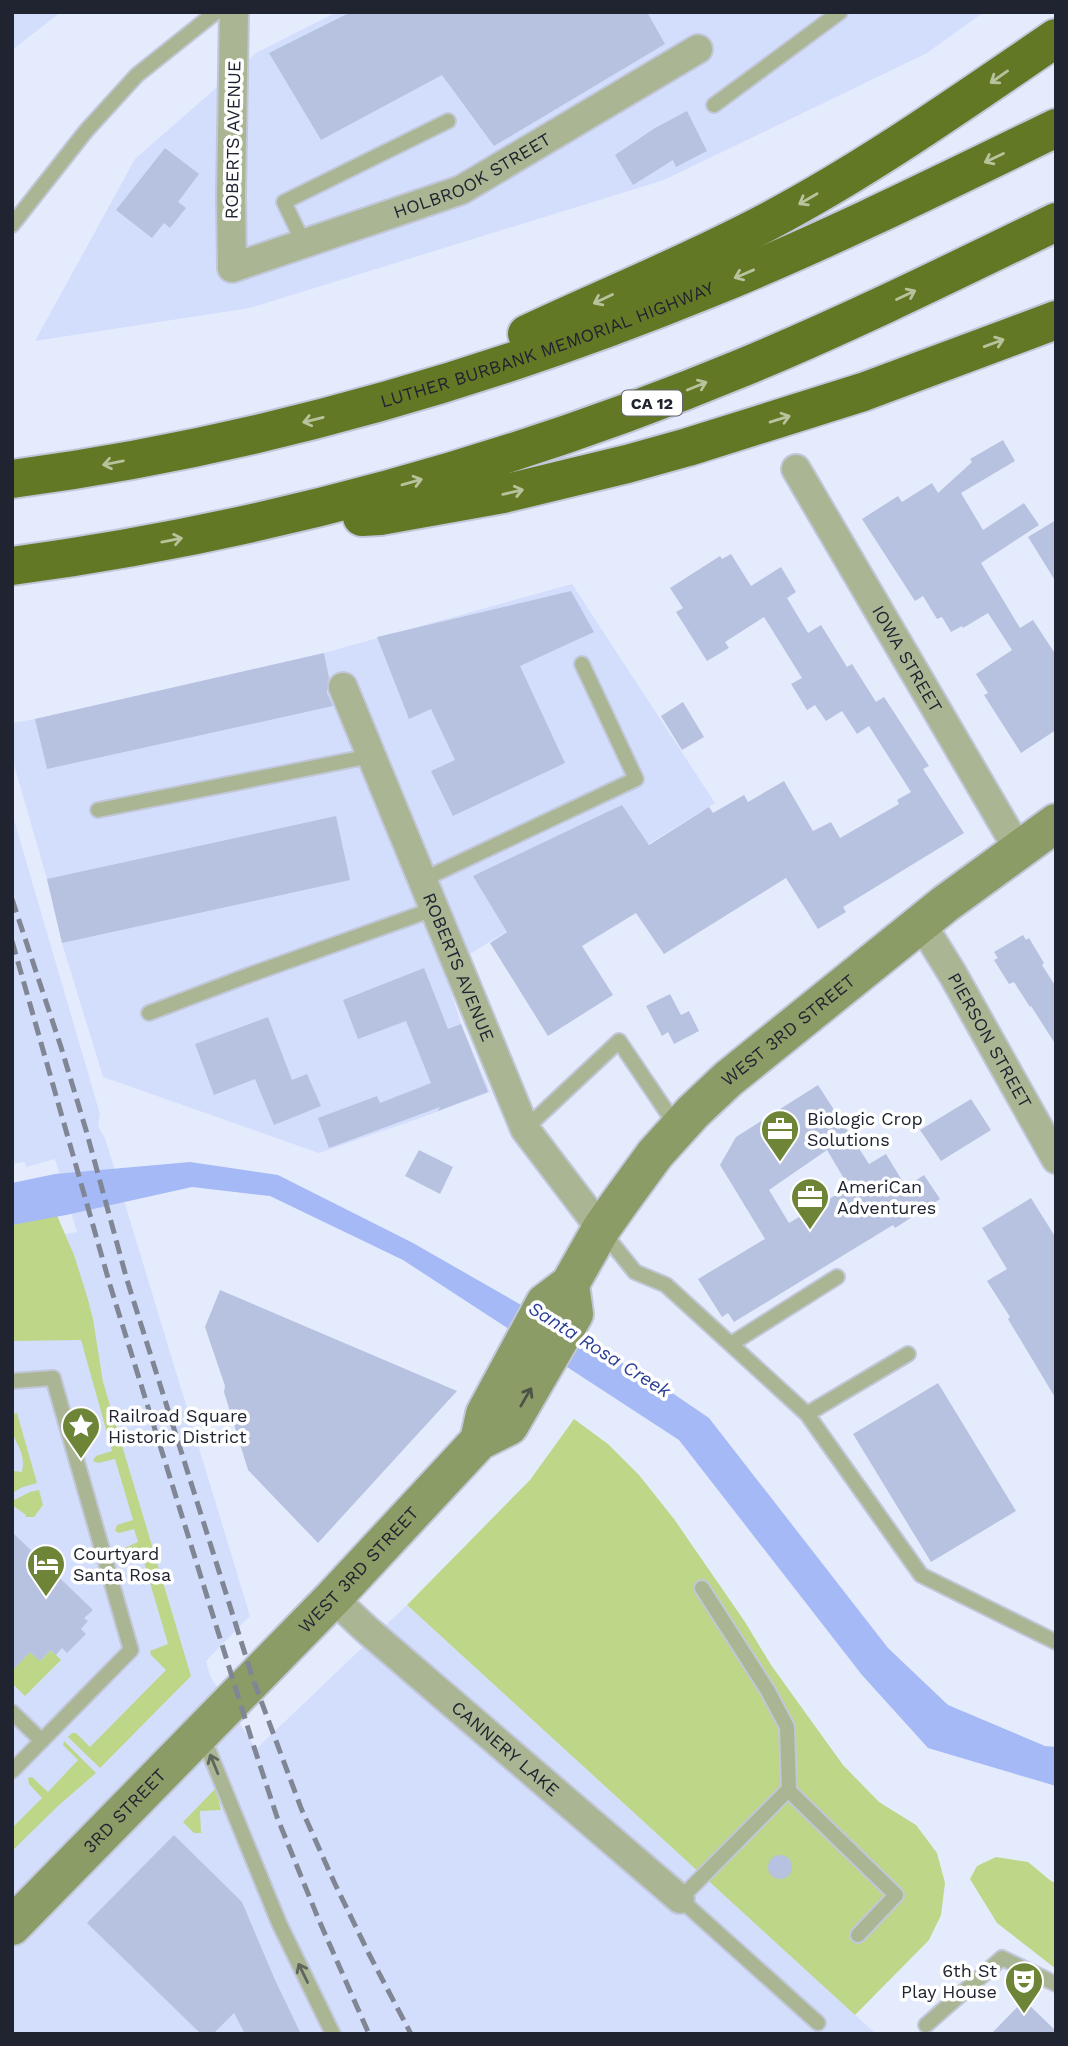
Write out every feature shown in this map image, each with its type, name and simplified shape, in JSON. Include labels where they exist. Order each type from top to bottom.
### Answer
[{"type":"highway","points":[[379,402],[768,222],[902,142],[1056,38]]},
{"type":"highway","name":"LUTHER BURBANK MEMORIAL HIGHWAY","points":[[12,479],[237,439],[379,402],[578,340],[707,289],[850,226],[1056,128]]},
{"type":"highway","name":"CA 12","points":[[12,566],[170,540],[292,514],[415,482],[615,417],[743,368],[809,339],[1056,222]]},
{"type":"highway","points":[[227,528],[380,516],[503,494],[627,464],[805,412],[1056,320]]},
{"type":"main road","name":"WEST 3RD STREET","points":[[238,1697],[479,1441],[485,1413],[545,1303],[570,1284],[601,1230],[655,1154],[678,1128],[728,1079],[921,923],[1056,823]]},
{"type":"main road","name":"3RD STREET","points":[[12,1926],[238,1697]]},
{"type":"street","name":"ROBERTS AVENUE","points":[[232,268],[234,12]]},
{"type":"street","name":"HOLBROOK STREET","points":[[232,268],[461,190],[698,49]]},
{"type":"street","name":"IOWA STREET","points":[[796,469],[1018,849]]},
{"type":"street","name":"ROBERTS AVENUE","points":[[343,687],[525,1129],[601,1230]]},
{"type":"street","name":"PIERSON STREET","points":[[921,923],[1056,1159]]},
{"type":"street","name":"CANNERY LAKE","points":[[333,1598],[680,1899]]},
{"type":"lane","points":[[12,225],[86,131],[137,75],[216,12]]},
{"type":"lane","points":[[714,105],[840,12]]},
{"type":"lane","points":[[304,244],[285,202],[448,121]]},
{"type":"lane","points":[[422,880],[636,779],[582,664]]},
{"type":"lane","points":[[98,810],[371,756]]},
{"type":"lane","points":[[149,1013],[434,909]]},
{"type":"lane","points":[[525,1129],[619,1041],[678,1128]]},
{"type":"lane","points":[[601,1230],[635,1272],[666,1285],[807,1414],[921,1575],[1056,1642]]},
{"type":"lane","points":[[731,1344],[837,1277]]},
{"type":"lane","points":[[807,1414],[908,1354]]},
{"type":"lane","points":[[12,1381],[53,1378],[131,1650],[12,1771]]},
{"type":"lane","points":[[702,1588],[768,1691],[787,1727],[789,1790],[896,1895],[858,1935]]},
{"type":"lane","points":[[12,1712],[42,1741]]},
{"type":"lane","points":[[201,1734],[279,1923],[333,2034]]},
{"type":"lane","points":[[789,1790],[680,1899],[818,2023]]},
{"type":"lane","points":[[926,2025],[1002,1958],[1056,1984]]},
{"type":"shaded area","points":[[12,12],[61,12],[12,50]]},
{"type":"shaded area","points":[[337,12],[984,12],[927,53],[664,180],[250,308],[35,341],[135,159],[256,53]]},
{"type":"shaded area","points":[[572,584],[715,803],[444,970],[461,1024],[490,1092],[319,1153],[103,1077],[62,943],[47,879],[12,758],[12,723],[324,653]]},
{"type":"shaded area","points":[[12,813],[100,1114],[98,1126],[105,1138],[250,1616],[206,1661],[210,1676],[256,1749],[407,1605],[876,2034],[12,2034],[12,1244],[77,1232],[55,1159],[26,1167],[25,1162],[12,1164]]},
{"type":"green space","points":[[46,1190],[74,1255],[87,1296],[103,1382],[191,1676],[100,1768],[68,1737],[76,1733],[90,1747],[166,1670],[150,1651],[168,1644],[141,1552],[126,1556],[120,1553],[120,1550],[138,1542],[134,1529],[119,1533],[115,1531],[117,1525],[133,1520],[115,1459],[98,1463],[93,1461],[96,1456],[112,1451],[81,1340],[12,1341],[12,1191]]},
{"type":"green space","points":[[17,1413],[37,1483],[12,1493],[13,1471],[22,1472],[23,1466],[22,1455],[12,1430],[12,1414]]},
{"type":"green space","points":[[574,1419],[608,1444],[639,1475],[674,1519],[745,1622],[771,1665],[843,1765],[879,1802],[916,1825],[937,1853],[945,1883],[941,1915],[929,1940],[855,2015],[407,1605],[530,1480]]},
{"type":"green space","points":[[39,1490],[43,1505],[34,1517],[25,1517],[26,1515],[12,1505],[12,1501]]},
{"type":"green space","points":[[51,1650],[61,1660],[25,1696],[12,1683],[12,1669],[30,1652],[40,1661]]},
{"type":"green space","points":[[64,1741],[96,1773],[12,1851],[12,1828],[42,1798],[29,1784],[28,1778],[32,1777],[48,1792],[78,1760],[63,1745]]},
{"type":"green space","points":[[216,1788],[221,1810],[200,1811],[201,1833],[194,1833],[183,1822]]},
{"type":"green space","points":[[996,1857],[1028,1862],[1056,1883],[1056,1969],[997,1923],[970,1879],[977,1866]]},
{"type":"water","points":[[190,1162],[278,1175],[413,1243],[659,1384],[709,1418],[888,1648],[948,1705],[1045,1746],[1056,1747],[1056,1786],[928,1748],[862,1675],[679,1440],[403,1260],[270,1196],[192,1187],[12,1225],[12,1183],[55,1174]]},
{"type":"building","points":[[351,12],[647,12],[665,44],[494,146],[442,75],[321,140],[269,53]]},
{"type":"building","points":[[687,111],[707,151],[676,167],[673,160],[633,185],[615,155],[655,128]]},
{"type":"building","points":[[165,148],[199,174],[178,202],[186,208],[170,228],[164,223],[152,238],[116,210]]},
{"type":"building","points":[[1003,440],[1015,461],[961,493],[983,530],[1024,503],[1039,525],[981,563],[1020,628],[1033,620],[1056,655],[1056,730],[1021,753],[984,695],[988,693],[976,674],[1012,650],[988,613],[951,632],[942,617],[937,619],[923,596],[915,601],[862,519],[898,496],[902,502],[932,483],[938,493],[972,462],[970,459]]},
{"type":"building","points":[[1056,520],[1056,582],[1028,537]]},
{"type":"building","points":[[731,554],[751,586],[781,567],[796,592],[787,598],[808,633],[821,625],[847,667],[852,664],[876,702],[884,697],[929,766],[923,769],[964,833],[843,907],[846,912],[818,929],[786,878],[664,954],[636,913],[582,946],[613,995],[548,1036],[490,943],[507,932],[473,876],[622,805],[649,845],[709,807],[713,813],[744,795],[748,802],[784,781],[813,831],[831,822],[840,838],[899,804],[897,800],[911,792],[869,726],[857,734],[842,711],[826,721],[815,705],[807,710],[791,684],[802,678],[764,617],[725,642],[729,648],[707,661],[676,612],[683,608],[670,588],[720,556],[722,559]]},
{"type":"building","points":[[571,591],[594,632],[520,666],[565,763],[453,816],[431,771],[455,760],[431,709],[409,719],[377,637]]},
{"type":"building","points":[[324,653],[329,678],[327,693],[333,706],[47,769],[35,719]]},
{"type":"building","points":[[683,702],[704,737],[682,750],[661,716]]},
{"type":"building","points":[[336,816],[350,880],[62,943],[47,879]]},
{"type":"building","points":[[1023,935],[1026,940],[1029,938],[1056,987],[1056,1045],[1014,982],[1009,984],[994,960],[998,958],[994,952]]},
{"type":"building","points":[[424,968],[448,1029],[461,1024],[488,1092],[329,1148],[318,1118],[377,1096],[380,1103],[431,1083],[406,1021],[358,1039],[343,1000]]},
{"type":"building","points":[[670,994],[681,1015],[689,1011],[699,1031],[674,1044],[668,1032],[662,1036],[646,1006]]},
{"type":"building","points":[[268,1017],[292,1080],[307,1074],[321,1106],[274,1125],[255,1079],[214,1095],[195,1044]]},
{"type":"building","points":[[818,1085],[869,1164],[886,1154],[906,1187],[924,1175],[940,1199],[734,1322],[728,1313],[722,1317],[698,1279],[765,1239],[720,1165],[736,1137]],"holes":[[[827,1150],[849,1187],[789,1223],[769,1190]]]},
{"type":"building","points":[[971,1099],[991,1130],[941,1161],[920,1130]]},
{"type":"building","points":[[419,1150],[453,1167],[440,1194],[405,1176]]},
{"type":"building","points":[[1031,1198],[1056,1238],[1056,1399],[987,1281],[1007,1269],[982,1228]]},
{"type":"building","points":[[220,1290],[457,1391],[318,1543],[248,1470],[224,1392],[225,1386],[205,1327]]},
{"type":"building","points":[[938,1383],[1016,1511],[931,1562],[853,1434]]},
{"type":"building","name":"Courtyard Santa Rosa","points":[[12,1532],[93,1610],[84,1618],[88,1621],[81,1629],[86,1634],[67,1653],[62,1648],[56,1655],[51,1650],[40,1661],[30,1652],[12,1671]]},
{"type":"building","points":[[174,1835],[242,1902],[301,2034],[245,2034],[234,2013],[213,2034],[201,2034],[87,1923]]},
{"type":"building","points":[[780,1855],[788,1859],[792,1867],[788,1875],[780,1879],[772,1875],[768,1867],[772,1859]]},
{"type":"building","name":"6th St Play House","points":[[1024,2000],[1056,2034],[991,2034]]},
{"type":"railway","points":[[12,899],[61,1047],[127,1280],[253,1679],[301,1808],[369,1954],[411,2034]]},
{"type":"railway","points":[[12,941],[110,1285],[253,1744],[277,1817],[369,2034]]},
{"type":"place","name":"Biologic Crop Solutions","points":[[780,1163]]},
{"type":"place","name":"AmeriCan Adventures","points":[[810,1231]]},
{"type":"place","name":"Railroad Square Historic District","points":[[81,1460]]},
{"type":"place","name":"Courtyard Santa Rosa","points":[[46,1598]]},
{"type":"place","name":"6th St Play House","points":[[1024,2015]]},
{"type":"water label","name":"Santa Rosa Creek","points":[[600,1349]]}]
